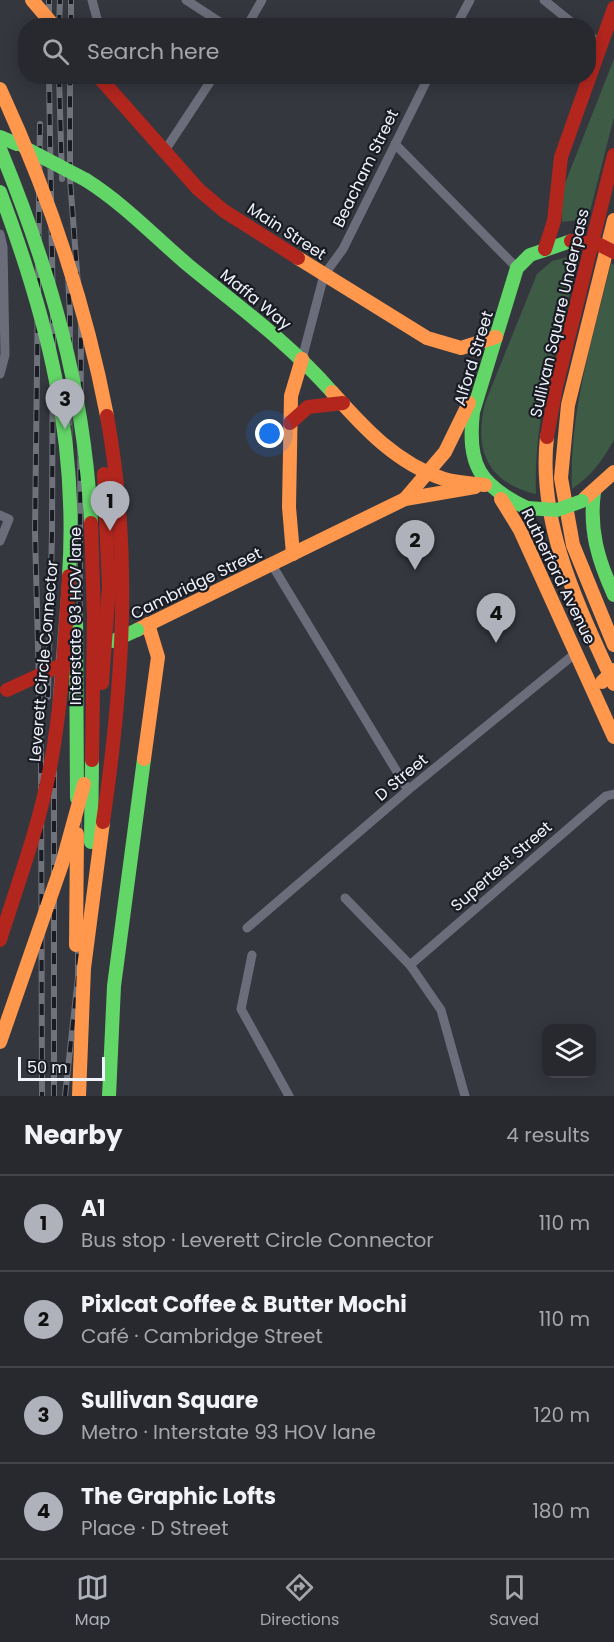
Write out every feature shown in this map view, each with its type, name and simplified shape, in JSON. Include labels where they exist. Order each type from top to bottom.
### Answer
[{"type":"main road","points":[[32,0],[47,18]]},
{"type":"main road","points":[[596,55],[614,8]]},
{"type":"main road","name":"Main Street","points":[[106,84],[164,152],[210,200],[324,275],[427,338],[443,345],[462,348],[496,337]]},
{"type":"main road","points":[[545,249],[554,221],[561,157],[586,84]]},
{"type":"main road","points":[[0,89],[29,152],[73,273],[94,358],[117,484],[124,609],[115,737],[84,969],[77,1096]]},
{"type":"main road","name":"Maffa Way","points":[[0,135],[86,180],[124,205],[183,261],[302,358],[343,403],[394,453],[428,473],[446,479],[485,484]]},
{"type":"main road","name":"Interstate 93 HOV lane","points":[[0,149],[30,224],[57,306],[77,391],[88,479],[92,565],[89,1096]]},
{"type":"main road","name":"Sullivan Square Underpass","points":[[608,683],[559,552],[546,481],[550,418],[614,155]]},
{"type":"main road","points":[[0,192],[27,268],[50,352],[66,438],[77,645],[77,1096]]},
{"type":"main road","name":"Sullivan Square Underpass","points":[[614,220],[568,405],[561,478],[573,545],[614,645]]},
{"type":"main road","points":[[518,268],[530,255],[571,241],[600,245],[614,252]]},
{"type":"main road","name":"Alford Street","points":[[518,268],[478,387],[469,435],[476,466],[485,484],[500,497],[526,508],[557,510],[582,501],[614,472]]},
{"type":"main road","points":[[0,1042],[73,827],[99,710],[110,587],[107,510],[94,358]]},
{"type":"main road","name":"Beacham Street","points":[[293,554],[289,507],[291,396],[302,358]]},
{"type":"main road","name":"Cambridge Street","points":[[405,499],[445,452],[478,387]]},
{"type":"main road","points":[[290,423],[308,407],[343,403]]},
{"type":"main road","name":"Cambridge Street","points":[[4,692],[405,499],[485,484]]},
{"type":"main road","points":[[594,492],[590,522],[594,545],[614,595]]},
{"type":"main road","name":"Rutherford Avenue","points":[[500,497],[520,530],[614,737]]},
{"type":"main road","name":"Leverett Circle Connector","points":[[0,940],[28,853],[50,771],[61,688],[72,521]]},
{"type":"main road","points":[[109,1096],[114,986],[157,668],[156,645],[143,627]]},
{"type":"main road","points":[[597,698],[614,670]]},
{"type":"street","points":[[92,0],[97,18]]},
{"type":"street","points":[[186,0],[214,18]]},
{"type":"street","points":[[252,18],[262,0]]},
{"type":"street","points":[[460,18],[470,0]]},
{"type":"street","points":[[544,0],[566,18]]},
{"type":"street","points":[[596,40],[600,43]]},
{"type":"street","points":[[164,152],[209,84]]},
{"type":"street","name":"Beacham Street","points":[[302,358],[324,275],[343,249],[425,84]]},
{"type":"street","points":[[395,144],[518,268]]},
{"type":"street","points":[[0,234],[3,247],[4,355],[0,374]]},
{"type":"street","points":[[0,541],[5,517]]},
{"type":"street","points":[[272,565],[408,790]]},
{"type":"street","name":"D Street","points":[[247,928],[408,790],[577,652]]},
{"type":"street","name":"Supertest Street","points":[[410,965],[606,796],[614,794]]},
{"type":"street","points":[[345,898],[410,965],[441,1010],[465,1096]]},
{"type":"street","points":[[252,956],[241,1009],[289,1096]]},
{"type":"green space","points":[[614,59],[614,117],[588,219],[562,222],[562,191]]},
{"type":"green space","points":[[580,254],[556,343],[543,403],[536,463],[536,494],[519,489],[505,481],[488,461],[481,435],[485,403],[537,274],[552,261]]},
{"type":"green space","points":[[611,263],[614,265],[614,440],[596,467],[572,489],[574,431],[578,403]]},
{"type":"railway","points":[[49,0],[49,18]]},
{"type":"railway","points":[[59,18],[60,0]]},
{"type":"railway","points":[[71,0],[71,18]]},
{"type":"railway","points":[[48,697],[52,533],[53,315],[49,84]]},
{"type":"railway","points":[[59,84],[62,179]]},
{"type":"railway","points":[[65,1096],[78,977],[81,325],[70,179],[70,84]]},
{"type":"railway","points":[[40,124],[35,533],[41,758],[42,1096]]},
{"type":"railway","points":[[54,1096],[54,758],[56,694],[69,533],[70,315],[67,254]]},
{"type":"traffic: fast","points":[[0,137],[17,144]]},
{"type":"traffic: fast","points":[[25,148],[86,180]]},
{"type":"traffic: fast","points":[[0,149],[34,240],[62,332],[81,426],[91,523]]},
{"type":"traffic: fast","points":[[86,180],[126,210],[188,265],[281,341],[332,392]]},
{"type":"traffic: fast","points":[[0,192],[32,287],[56,381],[69,476],[71,525],[69,576]]},
{"type":"traffic: fast","points":[[527,508],[497,491],[480,471],[472,446],[473,412],[517,268],[530,255],[571,241]]},
{"type":"traffic: fast","points":[[594,492],[593,519],[596,545],[614,595]]},
{"type":"traffic: fast","points":[[527,508],[557,510],[582,501]]},
{"type":"traffic: fast","points":[[76,618],[77,798]]},
{"type":"traffic: fast","points":[[113,641],[137,630]]},
{"type":"traffic: fast","points":[[109,1096],[114,986],[144,759]]},
{"type":"traffic: fast","points":[[91,842],[92,760]]},
{"type":"traffic: slow","points":[[32,0],[47,18]]},
{"type":"traffic: slow","points":[[0,89],[18,129],[64,249],[88,331],[107,416]]},
{"type":"traffic: slow","points":[[614,220],[568,405],[561,478],[573,545],[614,645]]},
{"type":"traffic: slow","points":[[298,258],[427,338],[461,348],[496,337]]},
{"type":"traffic: slow","points":[[293,554],[289,507],[291,396],[302,359]]},
{"type":"traffic: slow","points":[[332,392],[382,443],[411,464],[444,479],[485,485]]},
{"type":"traffic: slow","points":[[405,499],[445,452],[469,403]]},
{"type":"traffic: slow","points":[[547,437],[548,501],[555,533],[575,595],[614,684]]},
{"type":"traffic: slow","points":[[585,498],[614,472]]},
{"type":"traffic: slow","points":[[137,630],[405,499],[475,487]]},
{"type":"traffic: slow","points":[[501,499],[520,530],[614,737]]},
{"type":"traffic: slow","points":[[144,759],[158,657],[148,624]]},
{"type":"traffic: slow","points":[[602,682],[614,670]]},
{"type":"traffic: slow","points":[[0,1042],[62,864],[84,784]]},
{"type":"traffic: slow","points":[[79,1096],[84,968],[103,822]]},
{"type":"traffic: slow","points":[[76,945],[77,834]]},
{"type":"traffic: jam","points":[[596,59],[614,8]]},
{"type":"traffic: jam","points":[[105,84],[198,189],[224,211],[298,258]]},
{"type":"traffic: jam","points":[[545,249],[554,221],[561,157],[587,84]]},
{"type":"traffic: jam","points":[[547,437],[556,387],[614,155]]},
{"type":"traffic: jam","points":[[571,241],[600,245],[614,252]]},
{"type":"traffic: jam","points":[[290,423],[308,407],[343,403]]},
{"type":"traffic: jam","points":[[103,822],[116,720],[122,619],[120,518],[107,416]]},
{"type":"traffic: jam","points":[[102,683],[109,587],[104,474]]},
{"type":"traffic: jam","points":[[91,523],[94,616],[92,760]]},
{"type":"traffic: jam","points":[[0,940],[34,833],[50,768],[60,696],[69,576]]},
{"type":"traffic: jam","points":[[7,690],[70,661]]},
{"type":"place","name":"Sullivan Square","points":[[65,429]]},
{"type":"place","name":"A1","points":[[110,531]]},
{"type":"place","name":"Pixlcat Coffee & Butter Mochi","points":[[415,570]]},
{"type":"place","name":"The Graphic Lofts","points":[[496,643]]}]
